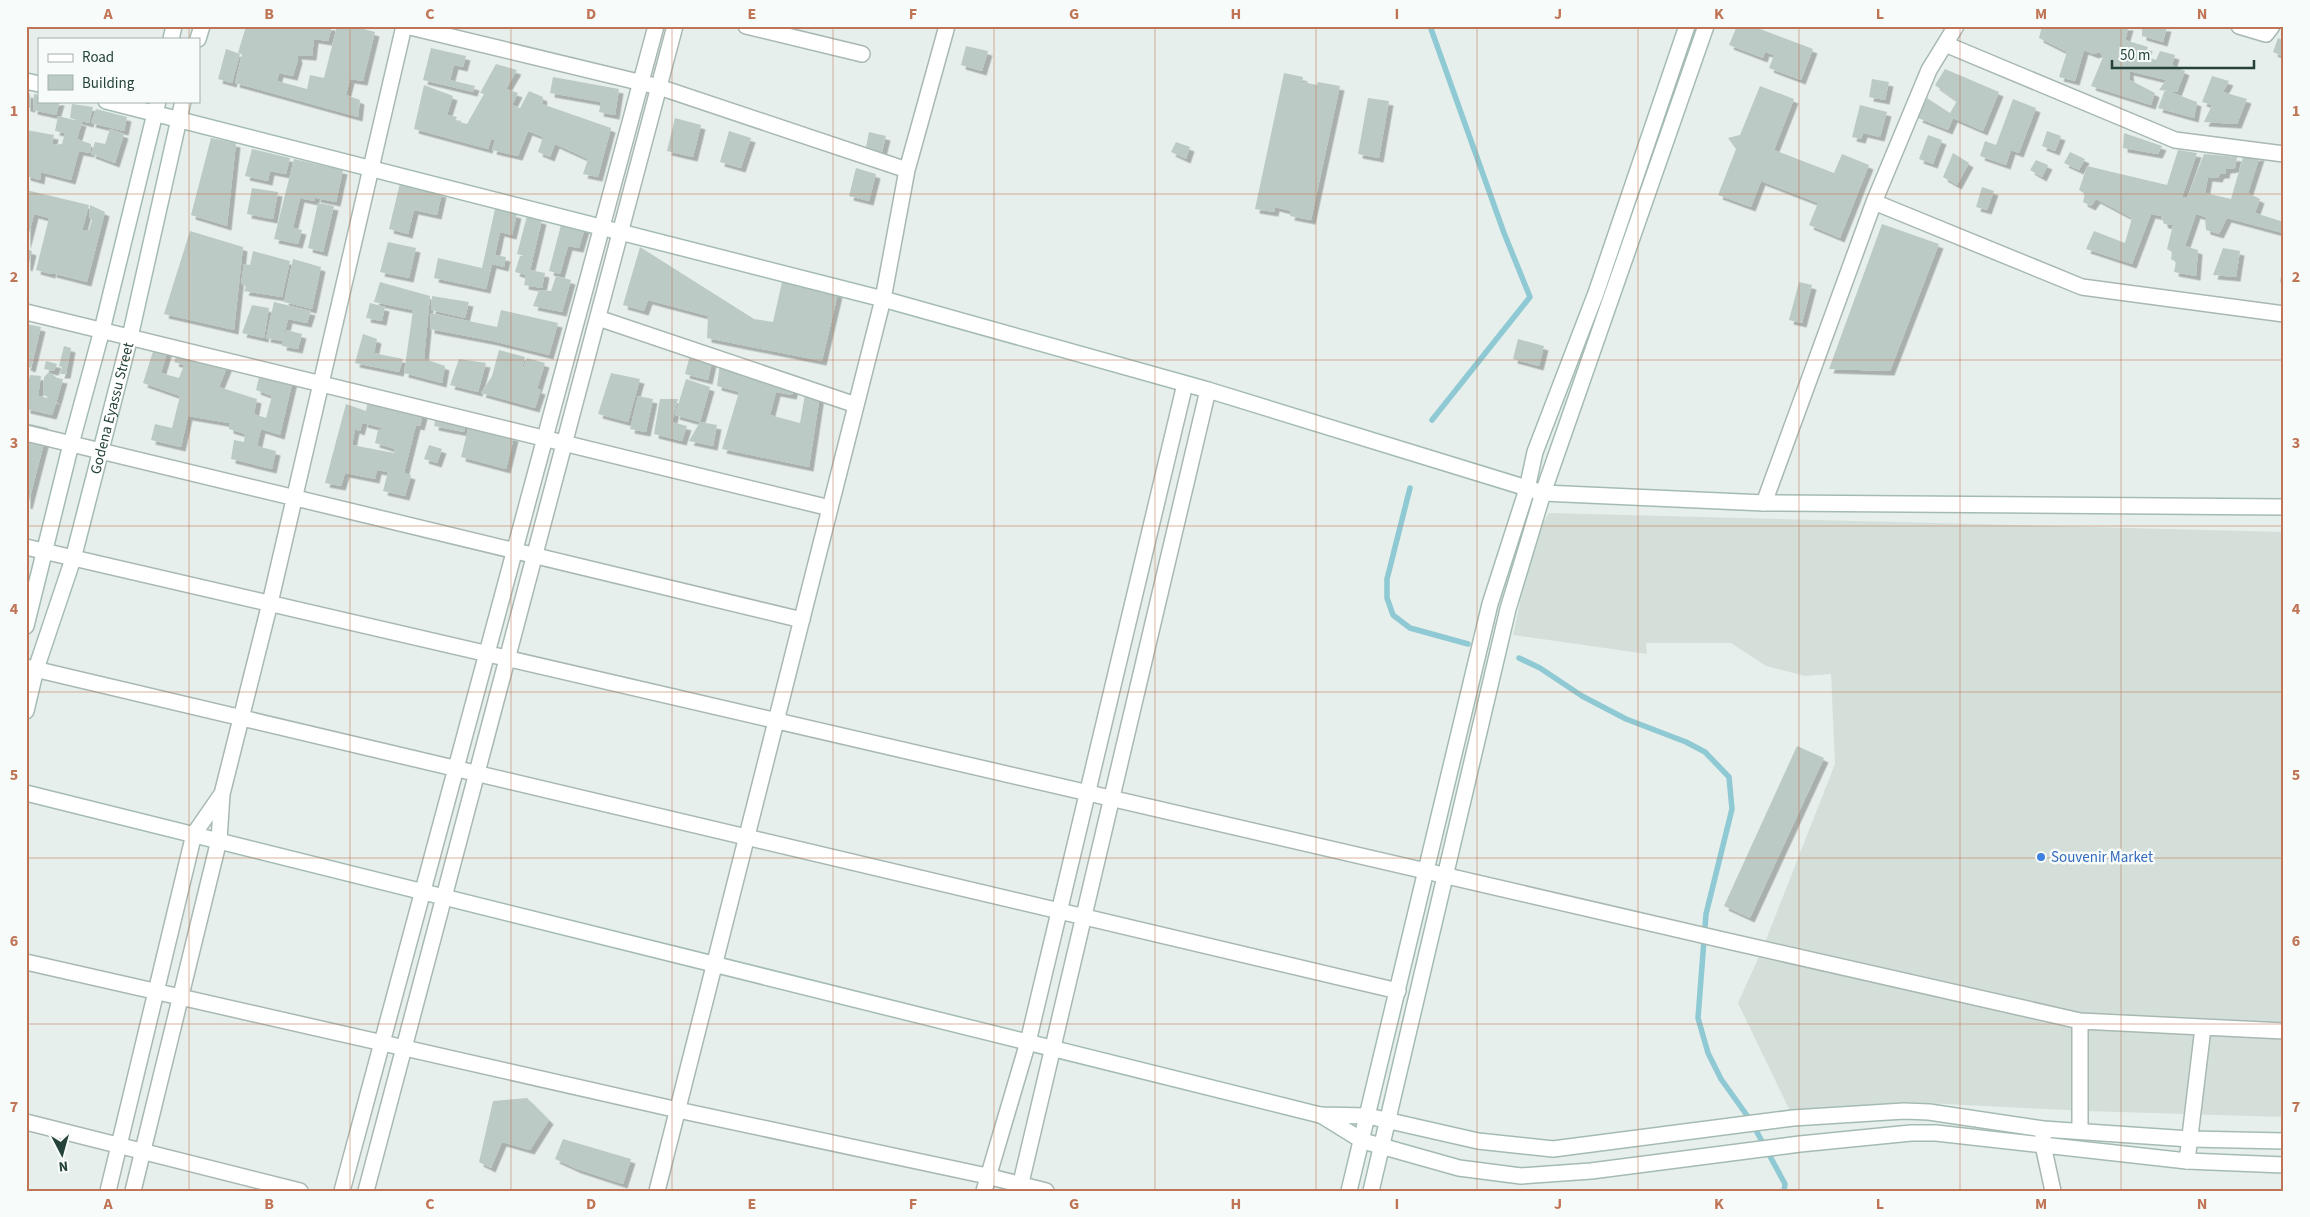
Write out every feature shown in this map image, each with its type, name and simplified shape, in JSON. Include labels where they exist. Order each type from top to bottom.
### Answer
[{"type":"street","points":[[198,38],[202,26]]},
{"type":"street","points":[[133,1191],[219,840],[222,794],[270,603],[370,168],[405,26],[659,87],[907,170]]},
{"type":"street","points":[[342,1191],[656,26]]},
{"type":"street","points":[[366,1191],[675,26]]},
{"type":"street","points":[[746,26],[862,54]]},
{"type":"street","points":[[657,1191],[883,299],[907,170],[947,26]]},
{"type":"street","points":[[1349,1191],[1363,1141],[1490,604],[1527,489],[1535,452],[1596,293],[1687,26]]},
{"type":"street","points":[[1371,1191],[1508,609],[1543,493],[1706,26]]},
{"type":"street","points":[[1764,503],[1874,202],[1929,70],[1956,26]]},
{"type":"street","points":[[2239,26],[2266,34],[2272,26]]},
{"type":"street","points":[[1945,44],[2175,140],[2284,154]]},
{"type":"street","points":[[113,102],[157,108],[179,120],[883,299],[1208,390],[1543,493],[1764,503],[2284,507]]},
{"type":"street","name":"Godena Eyassu Street","points":[[26,711],[31,668],[73,559],[101,452],[130,337],[183,102]]},
{"type":"street","points":[[1660,105],[1676,111]]},
{"type":"street","name":"Godena Eyassu Street","points":[[26,626],[157,108]]},
{"type":"street","points":[[1874,202],[2082,287],[2284,314]]},
{"type":"street","points":[[26,312],[830,508]]},
{"type":"street","points":[[598,318],[856,406]]},
{"type":"street","points":[[986,1183],[1028,1042],[1185,384]]},
{"type":"street","points":[[1019,1188],[1208,390]]},
{"type":"street","points":[[26,433],[802,620]]},
{"type":"street","points":[[26,546],[73,559],[2080,1021],[2284,1031]]},
{"type":"street","points":[[31,668],[1398,991]]},
{"type":"street","points":[[26,792],[1320,1114],[1389,1119],[1478,1141],[1552,1149],[1725,1125],[1793,1118],[1904,1111],[1929,1112],[2043,1129],[2190,1140],[2284,1141]]},
{"type":"street","points":[[108,1191],[194,834],[222,794]]},
{"type":"street","points":[[26,962],[678,1110],[986,1183],[1046,1191]]},
{"type":"street","points":[[2080,1021],[2080,1131]]},
{"type":"street","points":[[2187,1161],[2203,1028]]},
{"type":"street","points":[[1320,1114],[1363,1141],[1459,1168],[1520,1176],[1591,1171],[1800,1144],[1902,1134],[1936,1133],[2081,1151],[2187,1161],[2284,1165]]},
{"type":"street","points":[[26,1122],[300,1191]]},
{"type":"street","points":[[2043,1129],[2043,1145],[2053,1191]]},
{"type":"shaded area","name":"Souvenir Market","points":[[1549,513],[2284,532],[2284,1117],[2086,1111],[1905,1102],[1790,1111],[1738,1003],[1762,950],[1835,764],[1831,674],[1805,676],[1766,666],[1731,643],[1646,643],[1647,654],[1513,635],[1533,541]]},
{"type":"building","points":[[246,26],[332,26],[328,41],[314,39],[312,56],[297,55],[298,59],[293,76],[279,73],[277,81],[307,89],[310,75],[324,78],[337,26],[352,26],[375,32],[363,81],[350,79],[346,95],[360,100],[358,117],[235,83],[242,54],[238,53]]},
{"type":"building","points":[[1737,26],[1752,26],[1813,49],[1801,80],[1769,68],[1774,55],[1765,52],[1763,58],[1729,45]]},
{"type":"building","points":[[2042,26],[2129,26],[2125,40],[2148,47],[2144,56],[2156,60],[2160,51],[2175,55],[2172,65],[2185,71],[2177,92],[2159,90],[2166,80],[2129,71],[2130,80],[2155,93],[2151,105],[2091,86],[2103,57],[2100,52],[2094,54],[2084,50],[2075,81],[2059,77],[2067,52],[2039,38]]},
{"type":"building","points":[[2142,26],[2167,27],[2163,42],[2142,36]]},
{"type":"building","points":[[2278,38],[2284,41],[2284,57],[2273,52]]},
{"type":"building","points":[[966,46],[988,51],[982,71],[961,65]]},
{"type":"building","points":[[431,48],[466,56],[463,67],[454,65],[450,80],[475,86],[473,92],[423,80]]},
{"type":"building","points":[[226,49],[240,54],[232,83],[218,79]]},
{"type":"building","points":[[496,64],[517,70],[506,89],[518,93],[512,105],[520,108],[529,91],[543,97],[542,104],[611,128],[598,177],[583,174],[588,159],[555,144],[550,157],[538,152],[543,137],[528,131],[518,156],[492,150],[495,140],[491,140],[488,149],[414,129],[424,85],[453,96],[447,115],[457,117],[455,121],[467,124],[484,94],[480,93]]},
{"type":"building","points":[[1945,69],[1999,92],[1983,131],[1953,118],[1948,130],[1918,118],[1927,98],[1950,113],[1957,101],[1935,85]]},
{"type":"building","points":[[1284,73],[1303,77],[1302,82],[1317,85],[1318,82],[1340,86],[1311,220],[1290,216],[1291,211],[1275,207],[1274,212],[1255,209]]},
{"type":"building","points":[[2212,76],[2229,81],[2223,92],[2247,99],[2237,124],[2204,122],[2212,105],[2202,102]]},
{"type":"building","points":[[553,77],[619,89],[615,115],[599,112],[601,102],[550,93]]},
{"type":"building","points":[[1872,79],[1889,82],[1885,100],[1869,97]]},
{"type":"building","points":[[1760,86],[1794,99],[1774,150],[1834,173],[1842,154],[1869,165],[1840,238],[1809,225],[1818,203],[1761,181],[1751,207],[1718,195],[1736,149],[1728,138],[1740,135]]},
{"type":"building","points":[[2165,90],[2197,102],[2194,118],[2158,108]]},
{"type":"building","points":[[26,93],[30,94],[31,108],[26,107]]},
{"type":"building","points":[[34,94],[38,95],[38,102],[60,102],[56,115],[33,110]]},
{"type":"building","points":[[1368,98],[1389,101],[1379,158],[1358,154]]},
{"type":"building","points":[[2013,99],[2036,108],[2019,153],[2011,150],[2006,165],[1980,156],[1985,141],[1996,145]]},
{"type":"building","points":[[72,104],[93,107],[89,123],[70,118]]},
{"type":"building","points":[[1860,105],[1887,112],[1880,137],[1863,133],[1861,139],[1852,137]]},
{"type":"building","points":[[96,109],[127,117],[124,131],[91,123]]},
{"type":"building","points":[[58,116],[82,122],[77,139],[91,144],[90,153],[79,151],[71,180],[41,172],[40,180],[26,176],[26,130],[54,135],[52,145],[62,144],[65,133],[55,131]]},
{"type":"building","points":[[675,118],[701,125],[693,157],[667,151]]},
{"type":"building","points":[[110,129],[124,134],[115,163],[91,154],[95,142],[105,144]]},
{"type":"building","points":[[729,131],[751,138],[741,168],[720,162]]},
{"type":"building","points":[[2047,131],[2061,136],[2055,151],[2042,146]]},
{"type":"building","points":[[869,132],[886,136],[881,156],[865,152]]},
{"type":"building","points":[[2124,133],[2162,146],[2158,154],[2123,148]]},
{"type":"building","points":[[1928,135],[1942,140],[1933,164],[1919,159]]},
{"type":"building","points":[[211,138],[236,143],[227,226],[191,215]]},
{"type":"building","points":[[1176,142],[1190,147],[1186,159],[1171,152]]},
{"type":"building","points":[[252,149],[290,158],[286,174],[270,171],[268,181],[245,176]]},
{"type":"building","points":[[2178,150],[2197,153],[2182,197],[2187,198],[2204,154],[2237,157],[2235,168],[2226,169],[2225,174],[2220,174],[2218,178],[2208,177],[2205,193],[2231,199],[2243,157],[2260,156],[2248,193],[2260,199],[2255,213],[2284,222],[2283,233],[2227,218],[2219,234],[2206,230],[2205,217],[2196,214],[2185,246],[2198,250],[2196,276],[2174,272],[2176,262],[2171,259],[2172,252],[2167,249],[2173,225],[2164,224],[2161,216],[2151,214],[2132,264],[2086,249],[2094,231],[2125,243],[2132,218],[2096,199],[2091,206],[2083,202],[2085,194],[2079,190],[2087,166],[2167,185]]},
{"type":"building","points":[[2070,152],[2085,159],[2079,170],[2064,163]]},
{"type":"building","points":[[1953,153],[1969,163],[1957,185],[1943,177]]},
{"type":"building","points":[[294,159],[343,170],[336,202],[316,198],[318,188],[314,201],[300,198],[293,228],[302,230],[298,244],[274,239]]},
{"type":"building","points":[[2036,160],[2048,165],[2042,177],[2030,170]]},
{"type":"building","points":[[856,168],[876,174],[869,201],[849,196]]},
{"type":"building","points":[[400,183],[442,193],[437,215],[414,210],[408,234],[389,229]]},
{"type":"building","points":[[1982,187],[1994,191],[1987,210],[1976,207]]},
{"type":"building","points":[[252,188],[278,192],[273,219],[247,214]]},
{"type":"building","points":[[26,190],[89,205],[82,231],[89,230],[92,220],[89,217],[90,205],[105,212],[87,282],[52,273],[63,228],[71,229],[62,227],[51,274],[36,270],[49,218],[34,214],[26,245]]},
{"type":"building","points":[[318,203],[334,206],[323,252],[308,248]]},
{"type":"building","points":[[495,209],[517,214],[512,235],[500,232],[495,255],[506,257],[504,267],[492,264],[486,289],[434,278],[438,258],[482,268]]},
{"type":"building","points":[[527,216],[542,220],[530,270],[545,273],[542,288],[524,285],[526,275],[515,272],[520,256],[530,257],[517,254]]},
{"type":"building","points":[[562,221],[585,228],[579,248],[568,246],[560,274],[549,271]]},
{"type":"building","points":[[1882,224],[1939,244],[1890,371],[1829,369]]},
{"type":"building","points":[[190,231],[243,247],[234,330],[164,314]]},
{"type":"building","points":[[388,242],[416,248],[409,278],[380,272]]},
{"type":"building","points":[[640,247],[754,319],[773,322],[782,282],[838,293],[822,361],[707,338],[708,316],[648,300],[644,311],[623,305]]},
{"type":"building","points":[[2223,248],[2240,251],[2236,277],[2213,275]]},
{"type":"building","points":[[26,249],[32,251],[28,267],[26,266]]},
{"type":"building","points":[[253,251],[290,261],[282,297],[244,291],[246,287],[241,283],[244,264],[250,265]]},
{"type":"building","points":[[293,259],[321,267],[312,309],[284,302]]},
{"type":"building","points":[[2284,265],[2284,283],[2280,282]]},
{"type":"building","points":[[556,276],[571,280],[562,312],[533,306],[539,290],[551,291]]},
{"type":"building","points":[[380,282],[430,296],[423,370],[425,359],[445,366],[442,383],[404,373],[413,310],[374,302]]},
{"type":"building","points":[[1799,282],[1812,285],[1802,323],[1789,320]]},
{"type":"building","points":[[432,296],[469,302],[465,318],[431,310]]},
{"type":"building","points":[[274,302],[311,311],[307,323],[288,319],[283,339],[287,330],[302,334],[298,349],[282,346],[283,341],[266,338]]},
{"type":"building","points":[[370,303],[385,307],[382,321],[366,318]]},
{"type":"building","points":[[252,305],[269,308],[264,338],[242,333]]},
{"type":"building","points":[[501,310],[558,323],[549,355],[493,341],[430,329],[431,313],[497,327]]},
{"type":"building","points":[[26,324],[41,327],[31,368],[26,366],[29,352],[26,351]]},
{"type":"building","points":[[363,334],[377,339],[374,353],[403,359],[399,372],[355,363]]},
{"type":"building","points":[[1518,339],[1544,346],[1539,366],[1513,359]]},
{"type":"building","points":[[156,342],[169,346],[161,373],[179,378],[184,365],[174,362],[179,350],[228,365],[219,387],[257,399],[254,414],[266,418],[272,396],[256,390],[260,373],[293,380],[280,435],[261,429],[257,446],[276,451],[272,469],[231,459],[234,440],[244,442],[245,434],[229,429],[229,423],[188,416],[181,447],[151,440],[155,424],[172,428],[180,396],[143,383]]},
{"type":"building","points":[[64,346],[71,348],[66,374],[60,374],[62,367],[59,366]]},
{"type":"building","points":[[499,350],[525,357],[519,379],[527,358],[545,363],[537,389],[541,390],[535,408],[481,393],[492,376]]},
{"type":"building","points":[[690,355],[712,362],[708,380],[685,374]]},
{"type":"building","points":[[459,359],[486,363],[478,392],[450,385]]},
{"type":"building","points":[[46,361],[57,364],[54,371],[44,369]]},
{"type":"building","points":[[720,363],[796,382],[792,395],[776,392],[770,415],[800,423],[807,383],[821,388],[809,467],[722,449],[739,392],[717,386]]},
{"type":"building","points":[[49,372],[57,378],[63,379],[57,400],[43,395],[44,377]]},
{"type":"building","points":[[611,373],[640,379],[628,422],[598,414]]},
{"type":"building","points":[[30,375],[41,376],[38,396],[57,400],[52,415],[26,409],[26,392]]},
{"type":"building","points":[[686,379],[710,387],[700,422],[675,415]]},
{"type":"building","points":[[369,394],[424,411],[420,426],[416,425],[404,473],[411,475],[405,496],[383,491],[388,472],[377,470],[375,479],[345,473],[341,486],[325,483],[346,404],[366,411]],"holes":[[[365,413],[363,423],[386,429],[378,430],[375,443],[395,449],[394,453],[352,445],[355,429],[360,431]]]},
{"type":"building","points":[[638,396],[653,399],[646,432],[630,429]]},
{"type":"building","points":[[660,399],[678,399],[672,422],[687,426],[682,441],[654,434]]},
{"type":"building","points":[[437,409],[467,415],[464,432],[434,426]]},
{"type":"building","points":[[700,422],[717,425],[713,446],[689,441]]},
{"type":"building","points":[[26,423],[48,428],[28,505],[26,504]]},
{"type":"building","points":[[469,425],[514,437],[506,469],[461,457]]},
{"type":"building","points":[[429,445],[442,449],[437,463],[424,459]]},
{"type":"building","points":[[1797,746],[1824,758],[1750,918],[1724,906]]},
{"type":"building","points":[[527,1098],[549,1120],[530,1150],[502,1142],[491,1168],[479,1162],[493,1101]]},
{"type":"building","points":[[563,1139],[631,1159],[623,1184],[577,1169],[555,1159]]},
{"type":"waterway","points":[[1430,26],[1504,233],[1530,297],[1432,420]]},
{"type":"waterway","points":[[1410,488],[1387,579],[1387,598],[1393,615],[1410,628],[1468,644]]},
{"type":"waterway","points":[[1519,658],[1540,668],[1582,696],[1626,719],[1686,742],[1705,752],[1729,777],[1732,809],[1706,914],[1698,1018],[1708,1053],[1721,1079],[1751,1121],[1785,1184],[1784,1191]]},
{"type":"place","name":"Souvenir Market","points":[[2041,857]]}]
